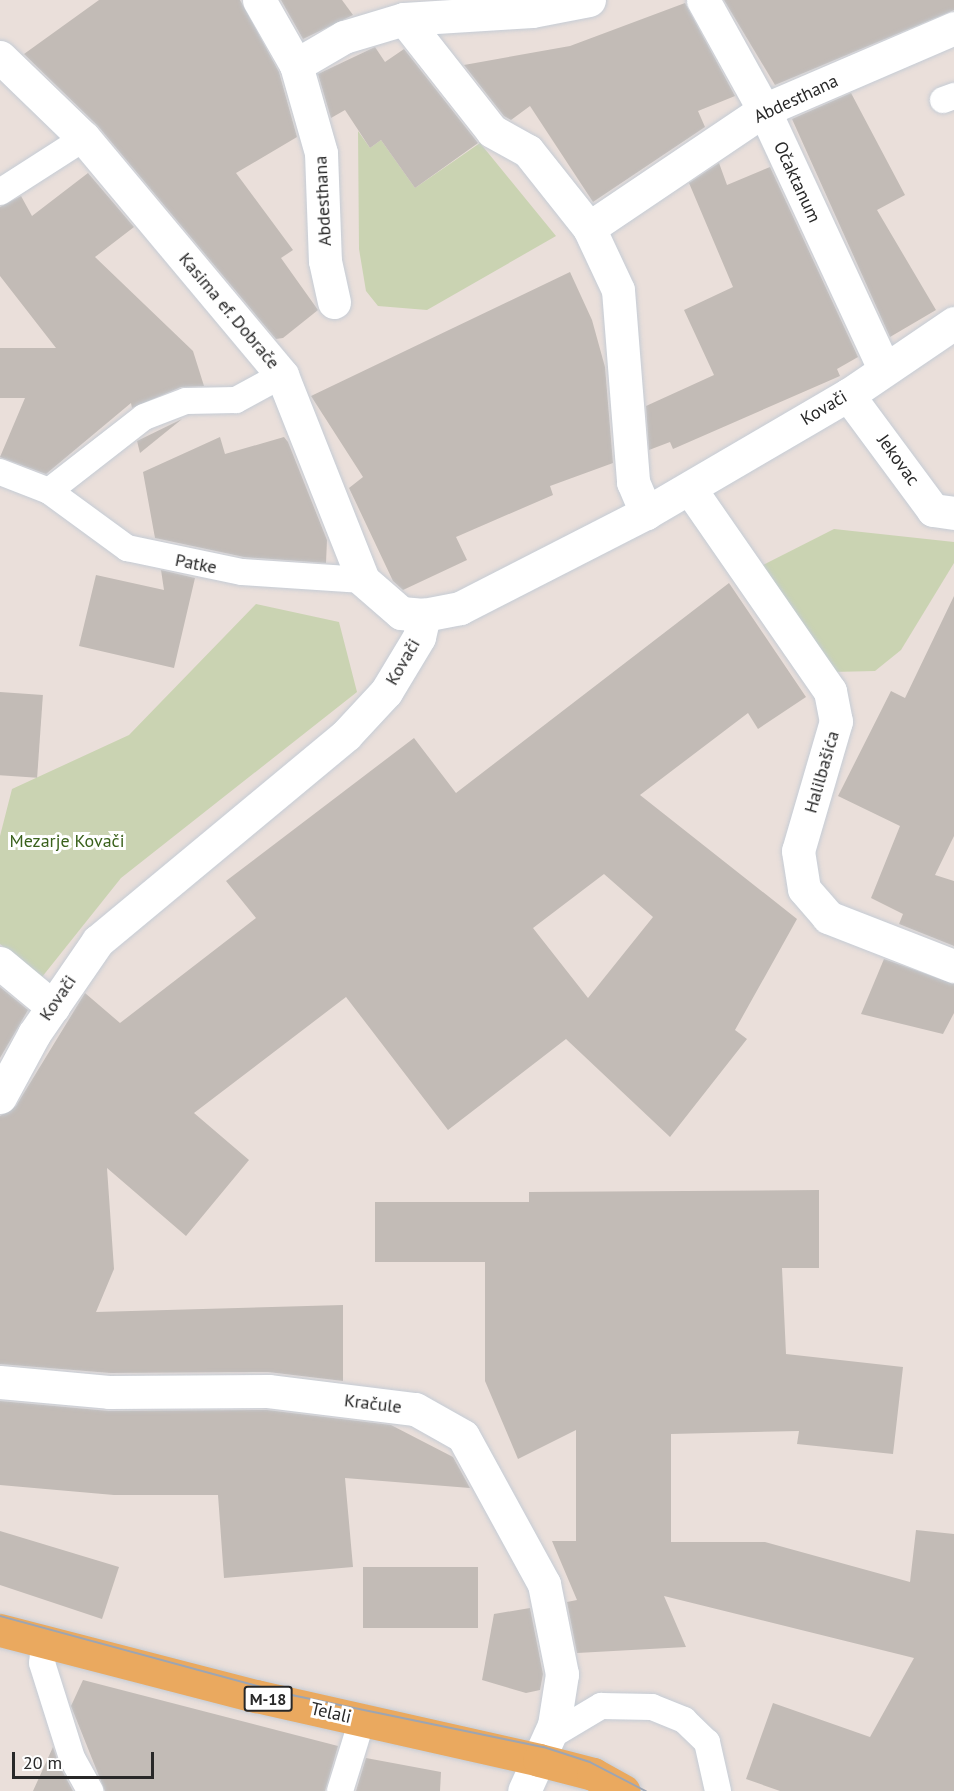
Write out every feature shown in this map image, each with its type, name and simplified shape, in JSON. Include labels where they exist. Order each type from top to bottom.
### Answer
[{"type":"main road","name":"Telali","points":[[0,1630],[362,1720],[544,1748],[624,1791]]},
{"type":"street","name":"Abdesthana","points":[[259,0],[296,65],[321,153],[325,261],[334,303]]},
{"type":"street","points":[[296,65],[344,37],[404,19],[532,11],[589,0]]},
{"type":"street","name":"Očaktanum","points":[[703,0],[764,110],[884,369]]},
{"type":"street","points":[[404,19],[492,131],[528,151],[589,228],[618,290],[633,482],[645,513]]},
{"type":"street","name":"Abdesthana","points":[[589,228],[764,110],[954,28]]},
{"type":"street","name":"Kasima ef. Dobrače","points":[[0,57],[84,138],[282,375],[363,580],[388,607],[424,615]]},
{"type":"street","name":"Kovači","points":[[0,1097],[53,1006],[98,940],[346,735],[386,692],[419,637],[424,615],[460,608],[690,489],[848,395],[884,369],[948,332]]},
{"type":"street","name":"Jekovac","points":[[848,395],[933,510],[954,513]]},
{"type":"street","name":"Halilbašića","points":[[690,489],[830,691],[836,721],[798,851],[804,889],[828,917],[954,966]]},
{"type":"street","points":[[0,963],[53,1006]]},
{"type":"street","name":"Kračule","points":[[0,1382],[109,1392],[268,1391],[415,1409],[463,1436],[544,1584],[562,1674],[544,1748],[524,1791]]},
{"type":"lane","points":[[0,192],[84,138]]},
{"type":"lane","points":[[49,491],[144,417],[186,401],[236,400],[282,375]]},
{"type":"lane","name":"Patke","points":[[0,472],[49,491],[128,548],[172,560],[308,580],[363,580]]},
{"type":"lane","points":[[44,1642],[42,1663],[72,1758],[90,1791]]},
{"type":"lane","points":[[544,1748],[601,1706],[636,1704],[660,1709],[684,1720],[707,1743],[718,1791]]},
{"type":"lane","points":[[340,1791],[362,1720]]},
{"type":"green space","points":[[358,131],[370,148],[381,140],[415,188],[480,143],[556,236],[427,310],[378,306],[366,291],[359,249]]},
{"type":"green space","points":[[834,529],[954,542],[954,563],[901,650],[875,671],[832,672],[757,568]]},
{"type":"green space","name":"Mezarje Kovači","points":[[256,604],[339,622],[357,692],[121,878],[42,977],[0,944],[0,836],[12,789],[129,735]]},
{"type":"building","points":[[99,0],[240,0],[279,72],[297,137],[236,173],[293,250],[281,258],[318,310],[283,338],[276,339],[98,126],[24,54]]},
{"type":"building","points":[[281,0],[342,0],[353,15],[303,39]]},
{"type":"building","points":[[724,0],[954,0],[954,10],[775,85]]},
{"type":"building","points":[[685,3],[735,96],[698,111],[705,127],[593,202],[530,106],[511,120],[504,116],[464,65],[570,46]]},
{"type":"building","points":[[375,47],[385,62],[404,49],[478,143],[415,188],[381,140],[370,148],[345,110],[331,118],[318,74]]},
{"type":"building","points":[[851,93],[905,195],[877,210],[936,310],[890,337],[792,119]]},
{"type":"building","points":[[719,163],[727,185],[770,167],[858,357],[837,369],[840,376],[673,449],[670,442],[649,450],[646,406],[714,375],[684,310],[733,287],[689,183]]},
{"type":"building","points":[[88,173],[134,227],[95,257],[193,351],[204,386],[181,387],[132,408],[131,403],[46,474],[0,457],[25,398],[0,398],[0,348],[56,348],[0,276],[0,207],[21,196],[32,216]]},
{"type":"building","points":[[570,272],[592,320],[605,367],[613,463],[550,486],[553,495],[456,537],[467,560],[403,590],[393,581],[349,488],[363,477],[311,396]]},
{"type":"building","points":[[182,419],[140,453],[137,441]]},
{"type":"building","points":[[220,437],[225,454],[284,437],[327,540],[326,563],[244,557],[155,538],[143,472]]},
{"type":"building","points":[[161,570],[195,578],[174,668],[79,646],[96,575],[164,590]]},
{"type":"building","points":[[729,583],[806,697],[758,729],[748,713],[640,795],[797,919],[735,1030],[747,1039],[670,1137],[566,1039],[448,1130],[346,997],[194,1113],[249,1160],[186,1236],[107,1168],[114,1269],[96,1312],[343,1305],[343,1381],[268,1372],[110,1373],[0,1364],[0,1116],[16,1106],[85,993],[120,1023],[256,918],[226,881],[414,738],[456,793]],"holes":[[[604,874],[653,917],[588,998],[533,928]]]},
{"type":"building","points":[[954,596],[954,836],[935,875],[954,881],[954,946],[899,924],[903,914],[871,898],[900,826],[838,796],[891,691],[905,698]]},
{"type":"building","points":[[0,692],[43,695],[37,778],[0,775]]},
{"type":"building","points":[[884,959],[954,984],[954,1013],[943,1034],[861,1014]]},
{"type":"building","points":[[0,987],[28,1010],[0,1058]]},
{"type":"building","points":[[819,1190],[819,1268],[782,1268],[786,1354],[903,1367],[893,1454],[797,1444],[799,1431],[671,1434],[671,1542],[765,1542],[910,1582],[916,1530],[954,1534],[954,1791],[780,1791],[746,1779],[773,1703],[870,1737],[914,1658],[664,1596],[686,1647],[577,1653],[567,1602],[577,1600],[552,1541],[576,1541],[576,1430],[518,1459],[485,1381],[485,1262],[375,1262],[375,1202],[529,1202],[529,1192]]},
{"type":"building","points":[[0,1401],[109,1411],[267,1410],[391,1425],[453,1457],[470,1488],[345,1478],[353,1567],[224,1578],[218,1495],[114,1495],[0,1485]]},
{"type":"building","points":[[0,1531],[119,1567],[102,1619],[0,1585]]},
{"type":"building","points":[[363,1567],[478,1567],[478,1628],[363,1628]]},
{"type":"building","points":[[530,1608],[543,1674],[540,1690],[526,1693],[482,1680],[494,1614]]},
{"type":"building","points":[[83,1680],[338,1746],[325,1791],[105,1791],[71,1706]]},
{"type":"building","points":[[53,1747],[59,1765],[73,1791],[33,1791]]},
{"type":"building","points":[[366,1758],[441,1772],[440,1791],[356,1791]]},
{"type":"tram line","points":[[0,1616],[287,1694],[544,1747],[590,1762],[646,1791]]}]
